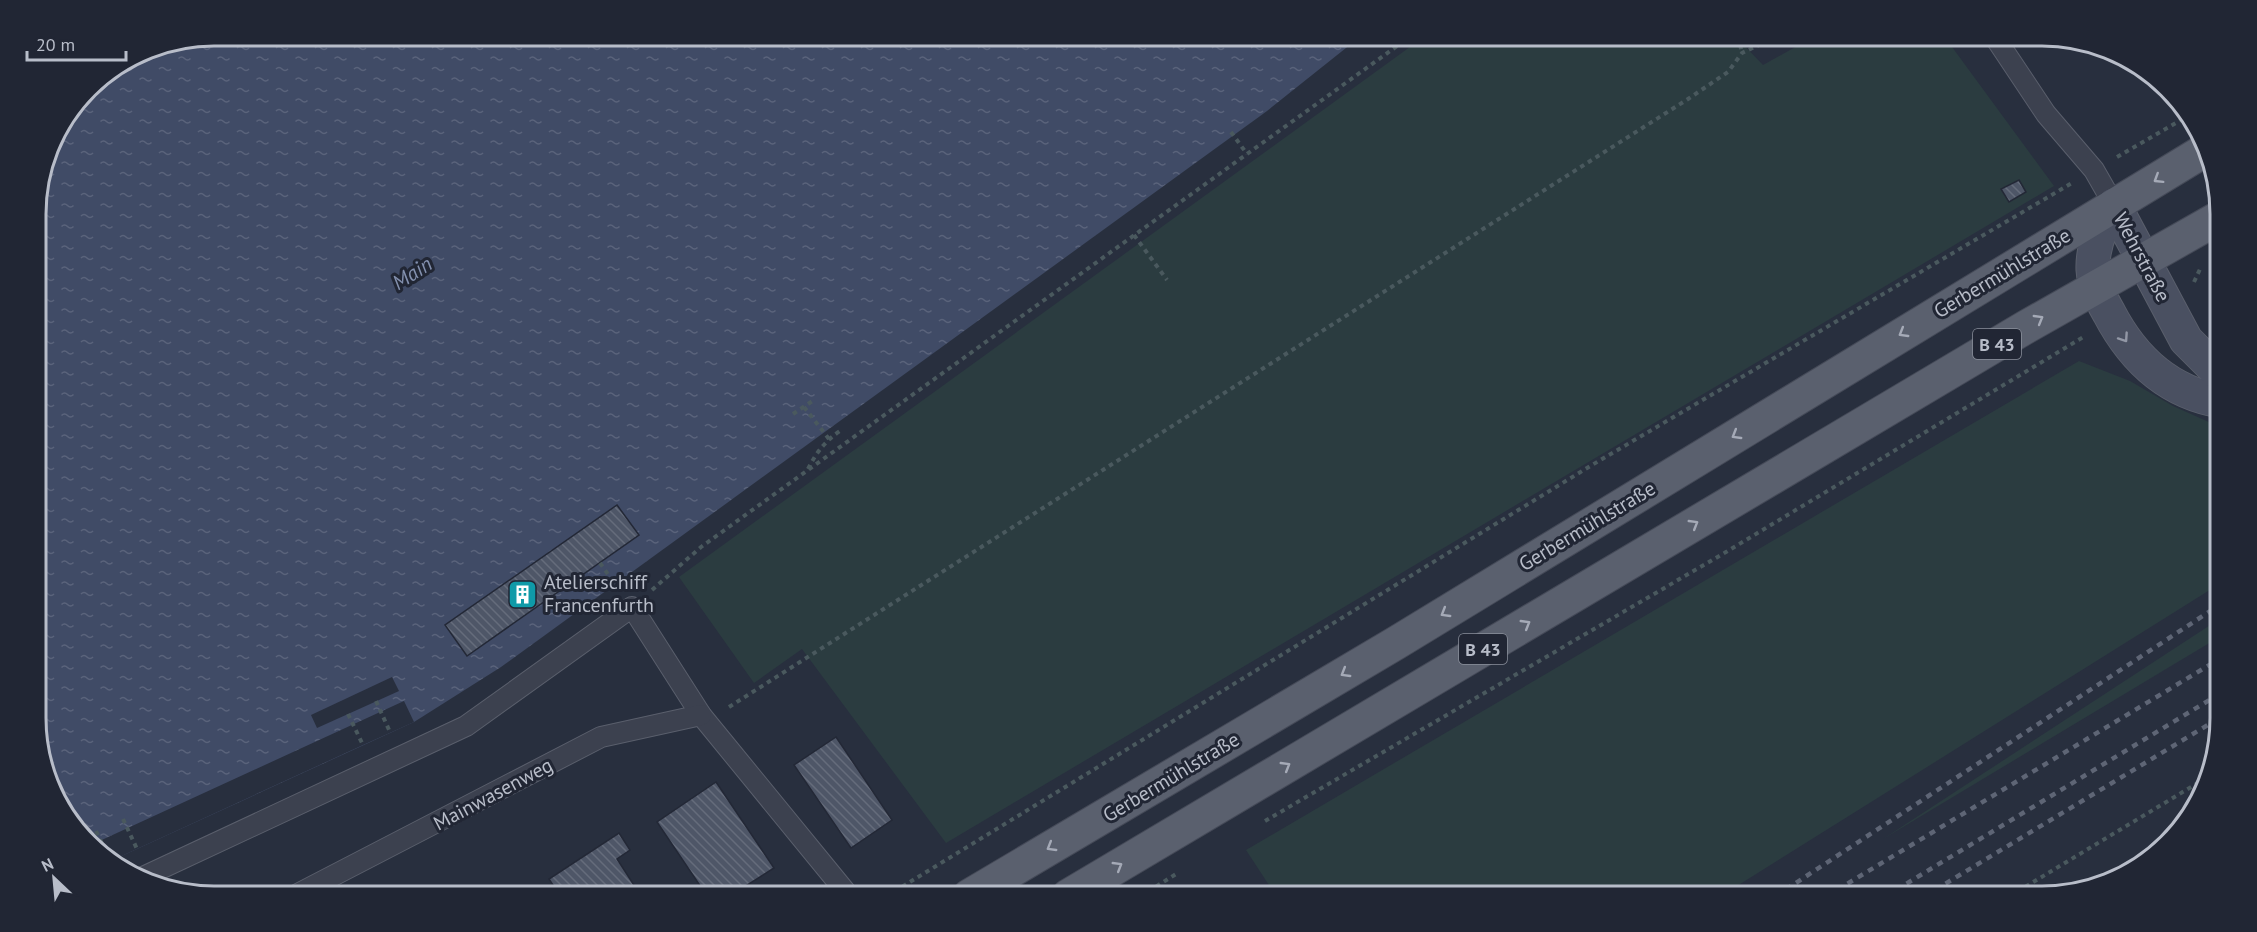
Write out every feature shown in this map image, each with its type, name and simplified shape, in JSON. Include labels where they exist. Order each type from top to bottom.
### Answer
[{"type":"main road","name":"Gerbermühlstraße","points":[[987,886],[1406,637],[2199,154]]},
{"type":"main road","name":"B 43","points":[[1086,886],[2095,287],[2211,223]]},
{"type":"street","name":"Wehrstraße","points":[[2114,205],[2186,340],[2211,365]]},
{"type":"street","name":"Wehrstraße","points":[[2114,205],[2104,222],[2096,248],[2093,270],[2095,287],[2129,345],[2157,375],[2187,393],[2211,399]]},
{"type":"lane","points":[[2001,46],[2046,114],[2094,170],[2114,205]]},
{"type":"lane","points":[[151,873],[465,726],[632,608],[700,715],[840,886]]},
{"type":"lane","name":"Mainwasenweg","points":[[313,886],[601,737],[700,715]]},
{"type":"path","points":[[632,608],[700,547],[1397,46]]},
{"type":"path","points":[[1740,46],[1742,53]]},
{"type":"path","points":[[700,715],[729,707],[1688,99],[1728,72],[1742,53],[1756,46]]},
{"type":"path","points":[[2137,147],[2181,120]]},
{"type":"path","points":[[1231,132],[1247,154]]},
{"type":"path","points":[[905,886],[1592,465],[2094,170]]},
{"type":"path","points":[[1134,235],[1167,280]]},
{"type":"path","points":[[2159,292],[2203,264]]},
{"type":"path","points":[[1261,824],[1726,552],[2113,320]]},
{"type":"path","points":[[793,414],[814,400]]},
{"type":"path","points":[[804,407],[829,439]]},
{"type":"path","points":[[807,470],[816,454],[829,439],[840,431]]},
{"type":"path","points":[[376,701],[390,733]]},
{"type":"path","points":[[348,714],[363,745]]},
{"type":"path","points":[[2028,885],[2197,784]]},
{"type":"path","points":[[123,819],[137,849]]},
{"type":"path","points":[[96,831],[101,841]]},
{"type":"path","points":[[1158,885],[1180,872]]},
{"type":"shaded area","points":[[1411,46],[1745,46],[1763,65],[1797,46],[1951,46],[2054,186],[946,843],[802,649],[754,683],[679,577]]},
{"type":"shaded area","points":[[2079,361],[2130,381],[2173,406],[2211,423],[2211,589],[1738,885],[1269,885],[1246,850]]},
{"type":"shaded area","points":[[2211,625],[2211,642],[1883,839]]},
{"type":"water","name":"Main","points":[[1348,46],[1267,111],[501,667],[414,722],[120,857],[88,828],[64,792],[55,772],[46,718],[47,203],[52,171],[64,140],[88,104],[121,75],[160,55],[203,47]]},
{"type":"pier","points":[[392,677],[399,691],[317,728],[311,715]]},
{"type":"pier","points":[[404,701],[414,722],[120,857],[101,841]]},
{"type":"building","points":[[2019,180],[2026,192],[2009,202],[2001,189]]},
{"type":"building","name":"Atelierschiff Francenfurth","points":[[617,505],[639,535],[467,656],[445,625]]},
{"type":"building","points":[[836,737],[892,820],[851,848],[794,765]]},
{"type":"building","points":[[716,782],[774,868],[746,886],[700,886],[657,822]]},
{"type":"building","points":[[619,833],[630,850],[617,859],[634,886],[553,886],[549,879]]},
{"type":"railway","points":[[1793,885],[2211,611]]},
{"type":"railway","points":[[1845,885],[2211,664]]},
{"type":"railway","points":[[1904,885],[2211,699]]},
{"type":"railway","points":[[1943,885],[2211,723]]},
{"type":"place","name":"Atelierschiff Francenfurth","points":[[523,594]]}]
